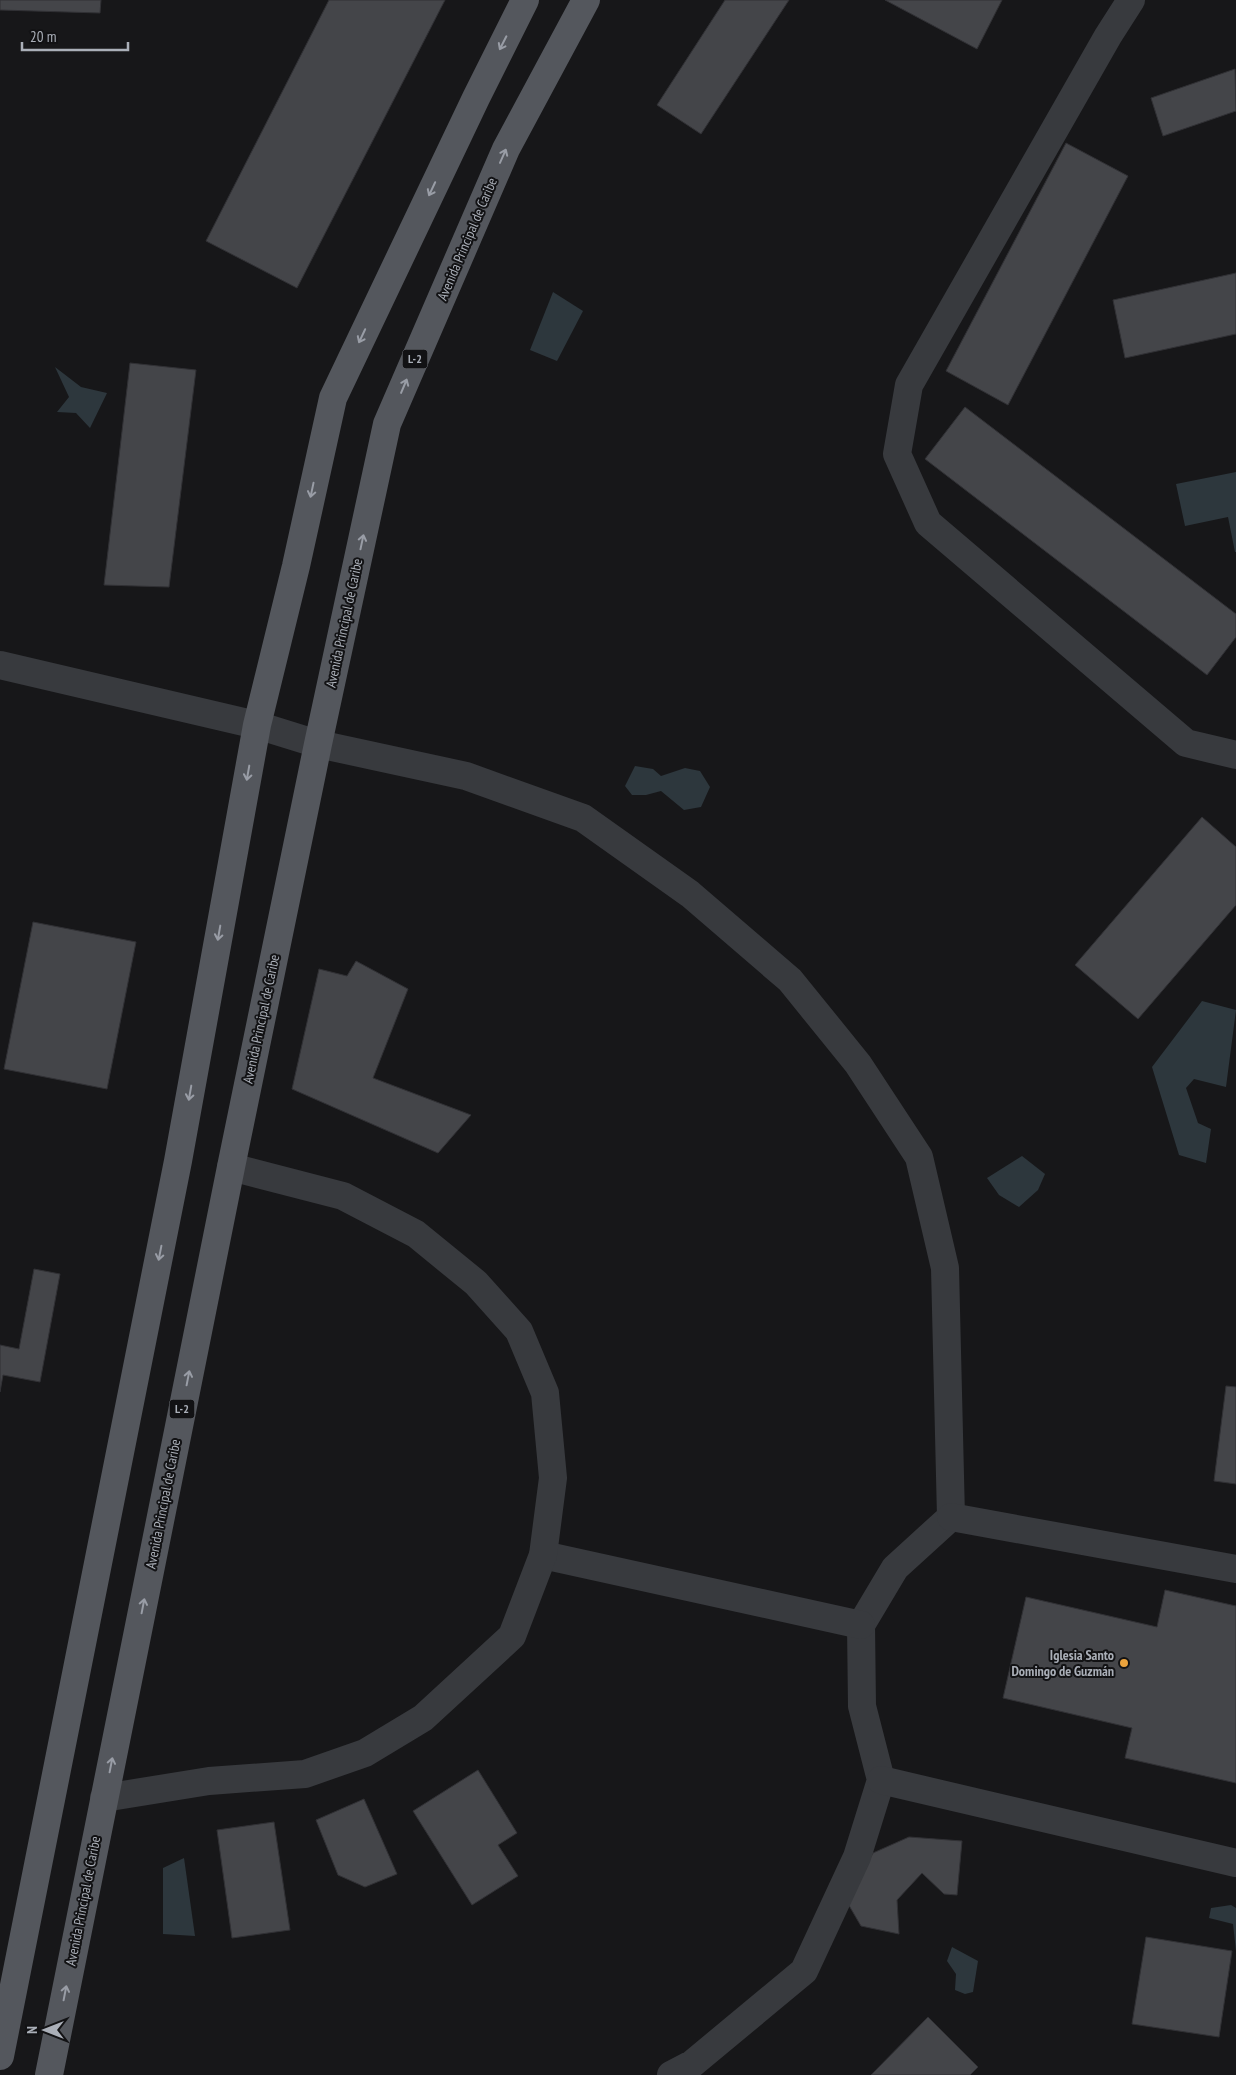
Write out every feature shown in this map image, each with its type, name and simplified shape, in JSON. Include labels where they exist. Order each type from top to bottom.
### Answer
[{"type":"main road","points":[[0,2056],[178,1161],[257,725],[296,566],[333,398],[471,107],[525,0]]},
{"type":"main road","name":"Avenida Principal de Caribe","points":[[49,2075],[231,1167],[318,744],[387,424],[506,149],[586,0]]},
{"type":"street","points":[[1131,0],[1108,36],[910,385],[897,454],[928,523],[1186,743],[1236,755]]},
{"type":"street","points":[[0,665],[257,725],[318,744],[466,776],[582,818],[690,894],[790,980],[858,1064],[920,1157],[945,1268],[951,1517],[895,1568],[861,1625],[862,1706],[881,1780],[857,1856],[804,1970],[692,2064],[671,2075]]},
{"type":"street","points":[[104,1798],[208,1781],[305,1774],[365,1753],[423,1718],[512,1636],[542,1555],[552,1478],[546,1394],[519,1331],[476,1283],[416,1234],[343,1196],[231,1167]]},
{"type":"street","points":[[951,1517],[1236,1569]]},
{"type":"street","points":[[542,1555],[861,1625]]},
{"type":"street","points":[[881,1780],[1236,1863]]},
{"type":"shaded area","points":[[553,292],[583,311],[557,361],[530,350]]},
{"type":"shaded area","points":[[55,367],[81,387],[107,393],[90,428],[76,413],[57,412],[69,397]]},
{"type":"shaded area","points":[[1236,472],[1235,552],[1228,517],[1185,526],[1176,484]]},
{"type":"shaded area","points":[[635,766],[653,769],[661,776],[685,768],[700,771],[710,787],[701,807],[684,810],[661,791],[646,795],[632,795],[625,786]]},
{"type":"shaded area","points":[[1202,1001],[1236,1010],[1226,1087],[1194,1079],[1186,1088],[1198,1123],[1211,1129],[1206,1163],[1179,1155],[1152,1067]]},
{"type":"shaded area","points":[[1022,1156],[1045,1174],[1038,1190],[1019,1207],[999,1195],[987,1178]]},
{"type":"shaded area","points":[[184,1858],[195,1936],[163,1934],[163,1868]]},
{"type":"shaded area","points":[[1231,1905],[1236,1908],[1236,1951],[1233,1924],[1209,1918],[1211,1908]]},
{"type":"shaded area","points":[[952,1947],[978,1961],[973,1992],[965,1994],[955,1990],[956,1974],[947,1961]]},
{"type":"building","points":[[0,0],[101,0],[100,13],[0,10]]},
{"type":"building","points":[[329,0],[445,0],[297,288],[206,241]]},
{"type":"building","points":[[725,0],[789,0],[701,134],[657,105]]},
{"type":"building","points":[[885,0],[1002,0],[977,49]]},
{"type":"building","points":[[1235,69],[1236,111],[1163,136],[1151,98]]},
{"type":"building","points":[[1066,143],[1128,176],[1008,405],[946,371]]},
{"type":"building","points":[[1236,273],[1236,334],[1125,358],[1113,300]]},
{"type":"building","points":[[130,363],[196,370],[169,587],[104,585]]},
{"type":"building","points":[[965,407],[1236,614],[1236,637],[1207,675],[925,459]]},
{"type":"building","points":[[1202,817],[1236,847],[1236,905],[1138,1019],[1075,965]]},
{"type":"building","points":[[33,922],[136,942],[107,1089],[4,1069]]},
{"type":"building","points":[[356,961],[408,989],[373,1078],[471,1115],[438,1153],[292,1089],[319,969],[347,976]]},
{"type":"building","points":[[34,1269],[60,1274],[40,1382],[3,1375],[0,1392],[0,1345],[19,1349]]},
{"type":"building","points":[[1226,1386],[1236,1387],[1236,1484],[1214,1481]]},
{"type":"building","name":"Iglesia Santo Domingo de Guzmán","points":[[1165,1590],[1236,1606],[1236,1783],[1125,1758],[1132,1728],[1003,1698],[1026,1597],[1157,1627]]},
{"type":"building","points":[[478,1770],[517,1833],[498,1845],[518,1876],[472,1905],[413,1811]]},
{"type":"building","points":[[364,1799],[397,1874],[365,1887],[338,1875],[316,1820]]},
{"type":"building","points":[[274,1822],[290,1930],[232,1938],[217,1830]]},
{"type":"building","points":[[909,1837],[962,1841],[957,1895],[944,1894],[922,1873],[897,1900],[899,1934],[861,1926],[847,1902],[873,1853]]},
{"type":"building","points":[[1146,1937],[1232,1951],[1219,2037],[1132,2024]]},
{"type":"building","points":[[928,2017],[978,2067],[970,2075],[871,2075]]},
{"type":"place","name":"Iglesia Santo Domingo de Guzmán","points":[[1124,1663]]}]
